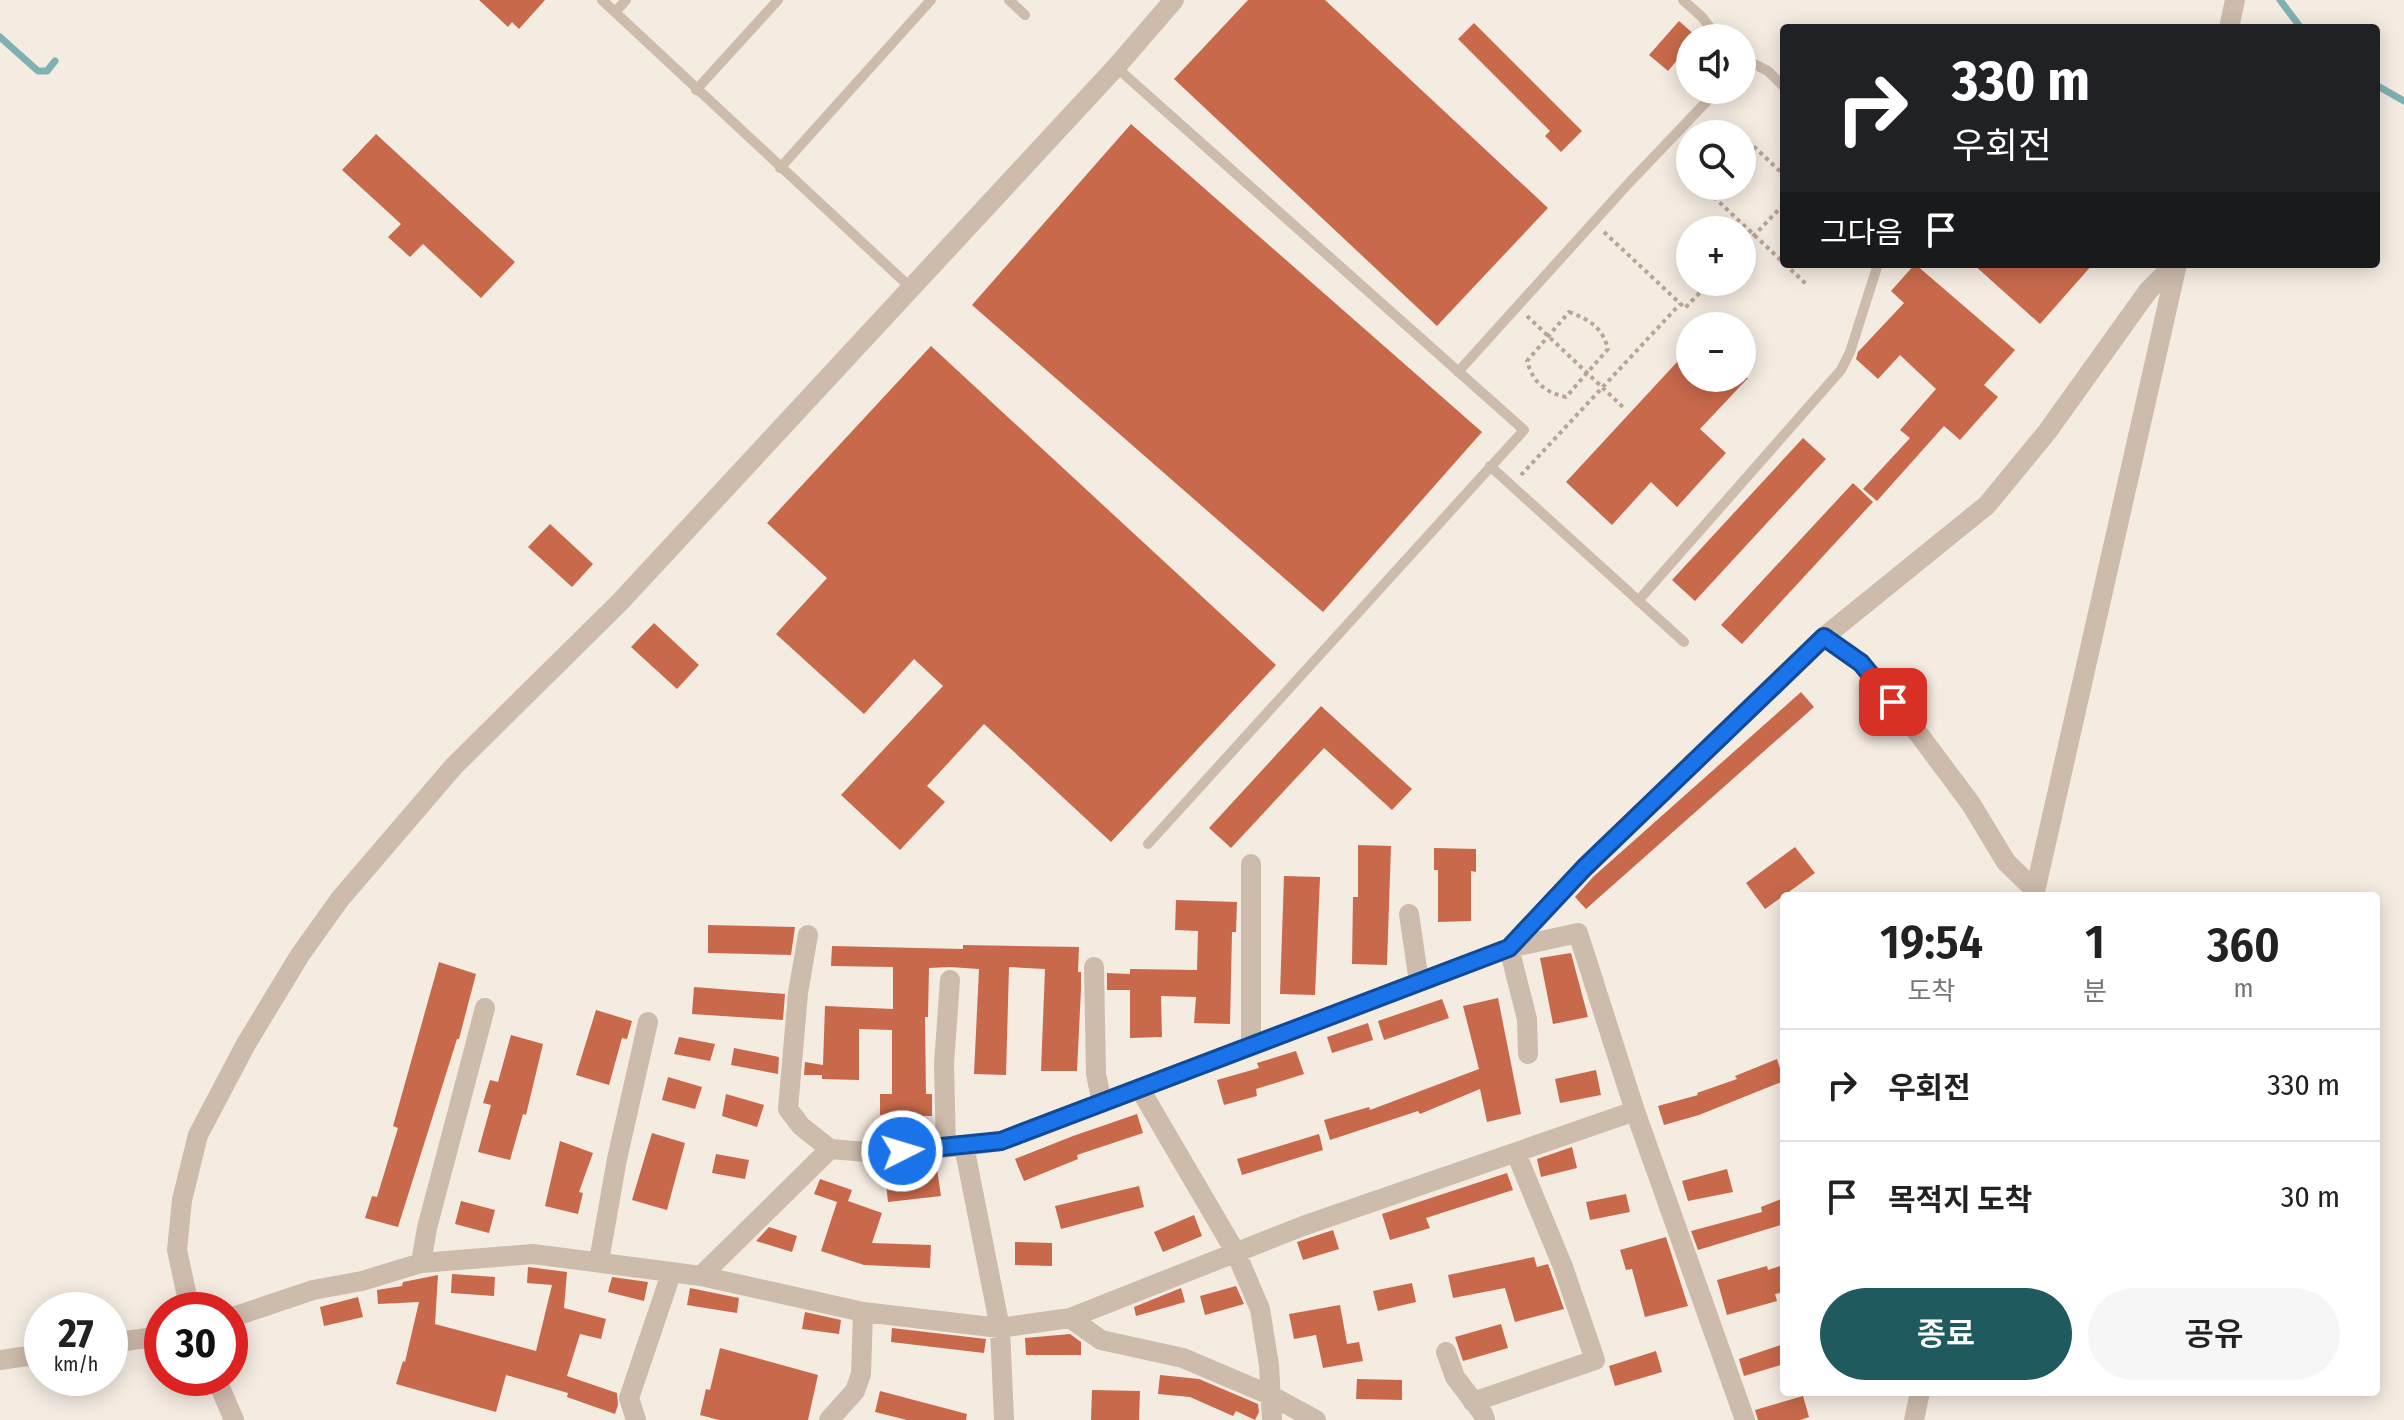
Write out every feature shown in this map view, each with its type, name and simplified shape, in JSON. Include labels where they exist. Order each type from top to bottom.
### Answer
[{"type":"street","points":[[186,1292],[177,1250],[182,1200],[198,1135],[246,1044],[300,955],[340,899],[454,766],[620,602],[1116,67],[1174,0]]},
{"type":"street","points":[[2230,24],[2235,0]]},
{"type":"street","points":[[1509,948],[1584,868],[1824,637],[1987,505],[2047,432],[2148,291],[2172,268]]},
{"type":"street","points":[[2034,892],[2175,268]]},
{"type":"street","points":[[1824,637],[1861,663],[1971,804],[2006,862],[2033,892]]},
{"type":"street","points":[[1251,864],[1251,1046]]},
{"type":"street","points":[[1409,914],[1419,982]]},
{"type":"street","points":[[808,935],[798,993],[788,1109],[801,1126],[830,1149],[880,1153],[1001,1141],[1509,948],[1578,933],[1635,1111],[1745,1420]]},
{"type":"street","points":[[1509,948],[1527,1019],[1528,1054]]},
{"type":"street","points":[[1094,967],[1096,1074],[1102,1103]]},
{"type":"street","points":[[950,980],[944,1064],[955,1147],[1000,1328],[1004,1420]]},
{"type":"street","points":[[421,1263],[427,1228],[485,1008]]},
{"type":"street","points":[[599,1261],[617,1159],[648,1022]]},
{"type":"street","points":[[1140,1089],[1236,1253],[1260,1309],[1269,1365],[1272,1420]]},
{"type":"street","points":[[248,1312],[313,1290],[362,1281],[421,1263],[533,1254],[701,1276],[863,1312],[1000,1328],[1070,1318],[1303,1226],[1635,1111]]},
{"type":"street","points":[[701,1276],[830,1149]]},
{"type":"street","points":[[1473,1402],[1595,1360],[1563,1267],[1516,1153]]},
{"type":"street","points":[[636,1420],[629,1398],[671,1274]]},
{"type":"street","points":[[829,1420],[855,1391],[861,1374],[863,1312]]},
{"type":"street","points":[[1070,1318],[1101,1340],[1183,1358],[1270,1395],[1316,1420]]},
{"type":"street","points":[[1446,1352],[1455,1377],[1485,1420]]},
{"type":"street","points":[[0,1360],[24,1357]]},
{"type":"street","points":[[224,1396],[234,1420]]},
{"type":"street","points":[[1914,1420],[1919,1396]]},
{"type":"lane","points":[[602,0],[911,288]]},
{"type":"lane","points":[[615,12],[626,0]]},
{"type":"lane","points":[[696,90],[778,0]]},
{"type":"lane","points":[[780,168],[931,0]]},
{"type":"lane","points":[[1009,0],[1025,15]]},
{"type":"lane","points":[[1683,0],[1707,24]]},
{"type":"lane","points":[[1756,65],[1780,83]]},
{"type":"lane","points":[[1116,67],[1524,430],[1148,844]]},
{"type":"lane","points":[[1458,372],[1704,104]]},
{"type":"lane","points":[[1638,601],[1841,370],[1850,352],[1877,268]]},
{"type":"lane","points":[[1490,466],[1684,642]]},
{"type":"path","points":[[1756,149],[1780,171]]},
{"type":"path","points":[[1717,200],[1734,216]]},
{"type":"path","points":[[1756,233],[1780,208]]},
{"type":"path","points":[[1593,222],[1685,308],[1697,296]]},
{"type":"path","points":[[1756,237],[1780,260]]},
{"type":"path","points":[[1788,268],[1806,284]]},
{"type":"path","points":[[1512,486],[1680,304]]},
{"type":"path","points":[[1517,306],[1624,408]]},
{"type":"path","points":[[1569,312],[1587,319],[1604,333],[1608,349],[1566,397],[1549,393],[1532,377],[1527,361],[1548,336],[1569,312]]},
{"type":"building","points":[[479,0],[545,0],[519,29],[512,22],[508,27]]},
{"type":"building","points":[[1248,0],[1325,0],[1548,208],[1437,326],[1174,79]]},
{"type":"building","points":[[1474,23],[1582,131],[1561,152],[1545,136],[1550,131],[1458,39]]},
{"type":"building","points":[[1676,24],[1676,62],[1668,71],[1649,55]]},
{"type":"building","points":[[1131,124],[1482,432],[1323,612],[972,305]]},
{"type":"building","points":[[376,134],[515,262],[481,298],[423,244],[410,257],[388,237],[401,224],[342,170]]},
{"type":"building","points":[[1911,268],[1920,268],[2015,350],[1984,385],[1998,397],[1960,440],[1944,426],[1877,501],[1863,489],[1910,438],[1900,430],[1936,389],[1900,355],[1878,379],[1856,359],[1858,352],[1904,303],[1891,291]]},
{"type":"building","points":[[1977,268],[2089,268],[2040,324]]},
{"type":"building","points":[[931,346],[1276,665],[1111,842],[984,724],[927,786],[945,802],[900,850],[841,795],[943,686],[914,659],[864,714],[776,634],[827,578],[767,523]]},
{"type":"building","points":[[1676,363],[1676,392],[1735,392],[1700,429],[1726,453],[1677,507],[1651,482],[1612,525],[1566,482]]},
{"type":"building","points":[[1803,438],[1826,459],[1695,601],[1672,580]]},
{"type":"building","points":[[1853,483],[1873,502],[1742,644],[1721,625]]},
{"type":"building","points":[[550,524],[593,564],[572,587],[528,547]]},
{"type":"building","points":[[654,623],[699,665],[677,689],[631,647]]},
{"type":"building","points":[[1801,692],[1814,707],[1586,909],[1575,897],[1593,877]]},
{"type":"building","points":[[1321,706],[1412,789],[1392,810],[1324,748],[1231,848],[1209,828]]},
{"type":"building","points":[[1358,845],[1391,846],[1387,965],[1352,964],[1353,897],[1358,897]]},
{"type":"building","points":[[1795,847],[1815,873],[1789,892],[1780,892],[1780,898],[1765,909],[1746,883]]},
{"type":"building","points":[[1434,848],[1476,849],[1476,872],[1471,871],[1471,921],[1438,922],[1438,870],[1434,870]]},
{"type":"building","points":[[1284,876],[1320,877],[1315,995],[1280,994]]},
{"type":"building","points":[[1176,900],[1237,902],[1236,932],[1232,932],[1230,1024],[1194,1023],[1196,997],[1161,996],[1162,1037],[1130,1038],[1130,990],[1107,990],[1107,973],[1130,974],[1130,969],[1197,970],[1198,931],[1175,930]]},
{"type":"building","points":[[708,925],[795,927],[791,955],[708,953]]},
{"type":"building","points":[[963,945],[1079,947],[1081,989],[1077,1071],[1041,1071],[1045,969],[1009,967],[1006,1075],[974,1074],[979,969],[950,967],[929,968],[928,1017],[925,1017],[926,1094],[932,1094],[932,1116],[880,1115],[880,1094],[892,1094],[892,1030],[859,1029],[859,1080],[804,1075],[805,1062],[823,1065],[825,1006],[893,1009],[893,967],[831,966],[832,946],[963,949]]},
{"type":"building","points":[[1571,953],[1588,1017],[1553,1024],[1540,958]]},
{"type":"building","points":[[439,962],[476,974],[459,1039],[398,1227],[365,1218],[372,1196],[377,1197],[398,1128],[393,1126]]},
{"type":"building","points":[[694,987],[785,994],[783,1020],[692,1014]]},
{"type":"building","points":[[1498,998],[1521,1114],[1487,1122],[1480,1089],[1420,1114],[1418,1111],[1330,1140],[1324,1120],[1369,1107],[1370,1110],[1479,1069],[1463,1006]]},
{"type":"building","points":[[1442,999],[1449,1018],[1384,1040],[1378,1021]]},
{"type":"building","points":[[596,1010],[632,1021],[627,1039],[622,1038],[609,1085],[576,1075]]},
{"type":"building","points":[[1368,1023],[1373,1040],[1332,1053],[1327,1037]]},
{"type":"building","points":[[511,1035],[543,1044],[526,1115],[523,1114],[510,1160],[478,1152],[491,1105],[483,1103],[490,1080],[498,1082]]},
{"type":"building","points":[[679,1037],[715,1044],[710,1061],[674,1054]]},
{"type":"building","points":[[734,1048],[779,1057],[778,1074],[731,1065]]},
{"type":"building","points":[[1296,1051],[1304,1074],[1256,1089],[1257,1096],[1224,1105],[1217,1080],[1259,1068],[1257,1063]]},
{"type":"building","points":[[1777,1059],[1780,1068],[1780,1083],[1699,1115],[1664,1125],[1658,1106],[1698,1095],[1737,1079],[1735,1076]]},
{"type":"building","points":[[1596,1070],[1601,1095],[1560,1103],[1555,1079]]},
{"type":"building","points":[[668,1077],[702,1087],[695,1109],[662,1100]]},
{"type":"building","points":[[726,1094],[764,1105],[757,1127],[722,1116]]},
{"type":"building","points":[[1137,1114],[1143,1133],[1077,1155],[1078,1159],[1024,1181],[1015,1159]]},
{"type":"building","points":[[652,1133],[685,1143],[667,1210],[632,1200]]},
{"type":"building","points":[[1319,1134],[1323,1150],[1242,1175],[1237,1159]]},
{"type":"building","points":[[560,1141],[593,1153],[579,1192],[583,1193],[578,1214],[545,1206]]},
{"type":"building","points":[[1572,1147],[1577,1168],[1541,1177],[1537,1159]]},
{"type":"building","points":[[716,1154],[749,1160],[745,1179],[712,1173]]},
{"type":"building","points":[[937,1169],[941,1196],[888,1202],[885,1174]]},
{"type":"building","points":[[1727,1169],[1733,1192],[1688,1201],[1682,1181]]},
{"type":"building","points":[[1507,1173],[1513,1190],[1426,1218],[1430,1228],[1390,1240],[1382,1214]]},
{"type":"building","points":[[820,1179],[852,1190],[848,1201],[882,1213],[872,1243],[931,1245],[930,1268],[864,1265],[821,1251],[837,1202],[814,1194]]},
{"type":"building","points":[[1139,1186],[1144,1207],[1061,1229],[1055,1206]]},
{"type":"building","points":[[1626,1194],[1630,1212],[1590,1220],[1586,1202]]},
{"type":"building","points":[[1780,1200],[1780,1225],[1698,1250],[1691,1231],[1762,1212],[1761,1207]]},
{"type":"building","points":[[461,1201],[495,1210],[489,1233],[455,1224]]},
{"type":"building","points":[[1194,1215],[1202,1236],[1163,1252],[1154,1232]]},
{"type":"building","points":[[769,1227],[797,1236],[792,1252],[756,1241]]},
{"type":"building","points":[[1333,1230],[1339,1249],[1303,1260],[1297,1242]]},
{"type":"building","points":[[1666,1237],[1688,1306],[1645,1317],[1632,1269],[1626,1270],[1620,1250]]},
{"type":"building","points":[[1015,1242],[1052,1243],[1052,1266],[1015,1265]]},
{"type":"building","points":[[1534,1257],[1537,1267],[1548,1264],[1564,1309],[1515,1322],[1505,1288],[1453,1298],[1448,1275]]},
{"type":"building","points":[[1767,1266],[1768,1270],[1780,1266],[1780,1293],[1775,1294],[1777,1301],[1727,1315],[1717,1280]]},
{"type":"building","points":[[528,1267],[567,1272],[564,1308],[606,1319],[601,1339],[580,1334],[567,1376],[617,1393],[615,1414],[567,1397],[568,1393],[506,1375],[496,1412],[396,1384],[405,1362],[419,1302],[378,1304],[377,1290],[438,1275],[435,1324],[536,1351],[552,1285],[527,1283]]},
{"type":"building","points":[[452,1274],[495,1277],[494,1296],[451,1293]]},
{"type":"building","points":[[612,1277],[648,1282],[644,1301],[608,1292]]},
{"type":"building","points":[[1412,1283],[1416,1302],[1378,1311],[1373,1291]]},
{"type":"building","points":[[1236,1286],[1244,1304],[1205,1315],[1200,1296]]},
{"type":"building","points":[[690,1288],[739,1298],[737,1313],[687,1305]]},
{"type":"building","points":[[1181,1288],[1185,1302],[1136,1316],[1134,1307]]},
{"type":"building","points":[[358,1297],[363,1317],[324,1326],[320,1307]]},
{"type":"building","points":[[1340,1305],[1347,1344],[1359,1342],[1363,1361],[1323,1368],[1316,1335],[1294,1339],[1289,1314]]},
{"type":"building","points":[[805,1312],[841,1320],[839,1334],[802,1329]]},
{"type":"building","points":[[1501,1324],[1508,1348],[1463,1361],[1455,1337]]},
{"type":"building","points":[[892,1328],[986,1339],[984,1353],[891,1342]]},
{"type":"building","points":[[1070,1334],[1081,1342],[1081,1355],[1026,1355],[1025,1338]]},
{"type":"building","points":[[1780,1345],[1780,1365],[1744,1376],[1739,1359]]},
{"type":"building","points":[[720,1348],[818,1375],[808,1420],[719,1420],[700,1415],[706,1389],[710,1390]]},
{"type":"building","points":[[1656,1351],[1662,1372],[1615,1386],[1609,1366]]},
{"type":"building","points":[[1160,1375],[1199,1379],[1258,1404],[1259,1412],[1255,1420],[1236,1411],[1233,1416],[1190,1397],[1158,1394]]},
{"type":"building","points":[[1357,1379],[1402,1380],[1402,1400],[1356,1399]]},
{"type":"building","points":[[1092,1390],[1140,1391],[1139,1420],[1091,1420]]},
{"type":"building","points":[[880,1391],[967,1414],[966,1420],[907,1420],[875,1412]]},
{"type":"building","points":[[1803,1396],[1809,1417],[1800,1420],[1758,1420],[1755,1410]]},
{"type":"waterway","points":[[2280,0],[2298,24]]},
{"type":"waterway","points":[[0,37],[38,71],[47,71],[55,61]]},
{"type":"waterway","points":[[2380,87],[2404,101]]},
{"type":"route","points":[[902,1151],[1001,1141],[1509,948],[1584,868],[1824,637],[1861,663],[1893,702]]}]
